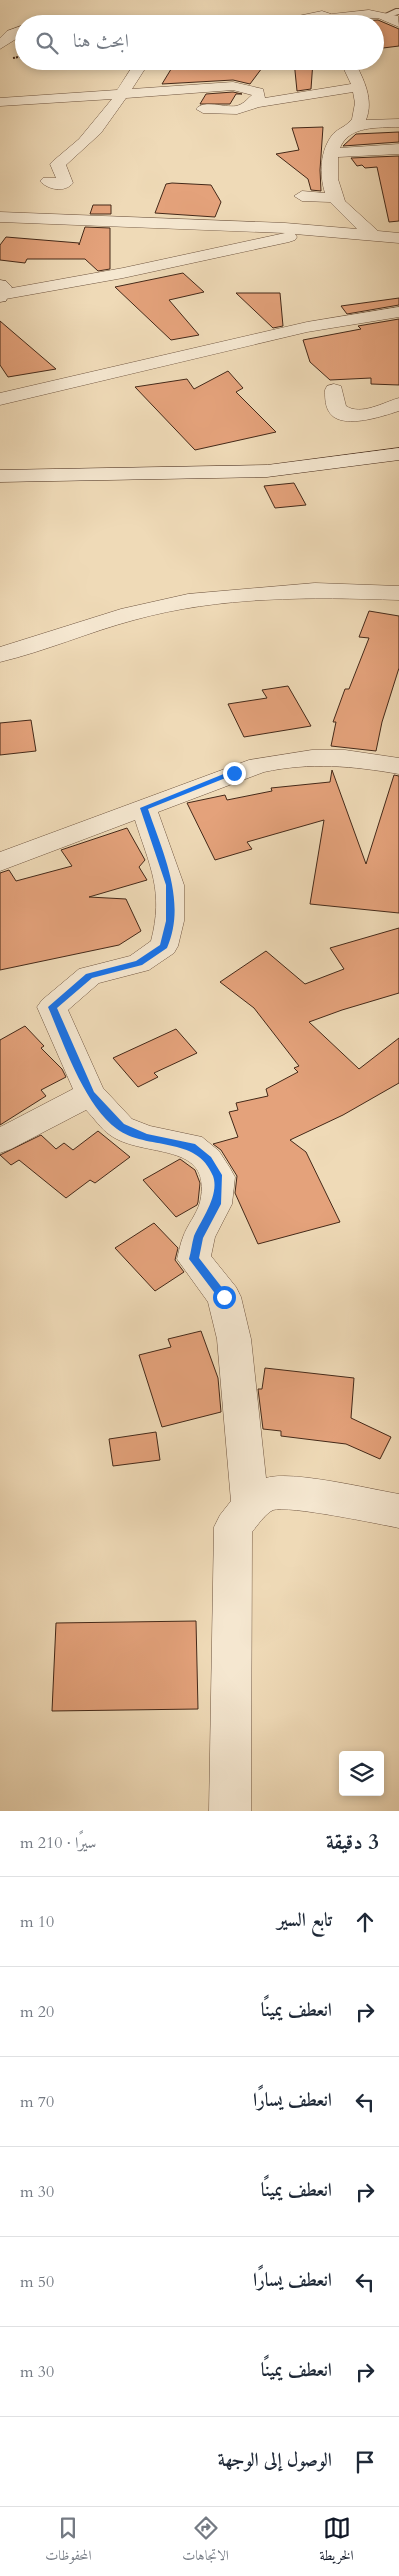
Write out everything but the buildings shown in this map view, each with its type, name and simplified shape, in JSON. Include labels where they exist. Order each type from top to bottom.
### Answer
[{"type":"street","points":[[322,15],[335,13],[370,0]]},
{"type":"street","points":[[335,13],[365,15]]},
{"type":"street","points":[[1,44],[15,33]]},
{"type":"street","points":[[1,44],[15,45]]},
{"type":"street","points":[[48,181],[65,184],[58,164],[74,153],[115,108],[120,94],[142,70]]},
{"type":"street","points":[[352,70],[359,87],[361,116],[357,125],[340,137],[332,154],[328,181],[336,198],[348,214],[372,234]]},
{"type":"street","points":[[0,102],[233,86],[258,92],[259,96],[252,101],[256,103]]},
{"type":"street","points":[[203,109],[237,110],[256,103],[359,87]]},
{"type":"street","points":[[357,125],[399,123]]},
{"type":"street","points":[[90,135],[110,138]]},
{"type":"street","points":[[332,154],[399,149]]},
{"type":"street","points":[[302,196],[336,198]]},
{"type":"street","points":[[0,217],[312,230],[372,234],[399,238]]},
{"type":"street","points":[[0,292],[238,250],[312,230]]},
{"type":"street","points":[[0,399],[306,327],[399,312]]},
{"type":"street","points":[[334,390],[337,409],[347,415],[364,415],[399,404]]},
{"type":"street","points":[[0,476],[267,471],[399,454]]},
{"type":"street","points":[[0,655],[129,614],[188,601],[315,590],[399,592]]},
{"type":"street","points":[[0,862],[234,773],[291,758],[321,755],[399,766]]},
{"type":"street","points":[[144,808],[170,885],[170,921],[164,946],[139,963],[89,976],[52,1007],[90,1094],[121,1127],[146,1137],[191,1146],[208,1160],[218,1177],[216,1204],[199,1238],[194,1259],[224,1297],[234,1340],[250,1506]]},
{"type":"street","points":[[0,1141],[90,1094]]},
{"type":"street","points":[[230,1811],[233,1527],[250,1506],[270,1494],[298,1495],[399,1511]]},
{"type":"route","points":[[224,1297],[194,1259],[199,1238],[216,1204],[218,1177],[208,1160],[191,1146],[146,1137],[121,1127],[90,1094],[52,1007],[89,976],[139,963],[164,946],[170,921],[170,885],[151,824],[144,808],[234,773]]}]
